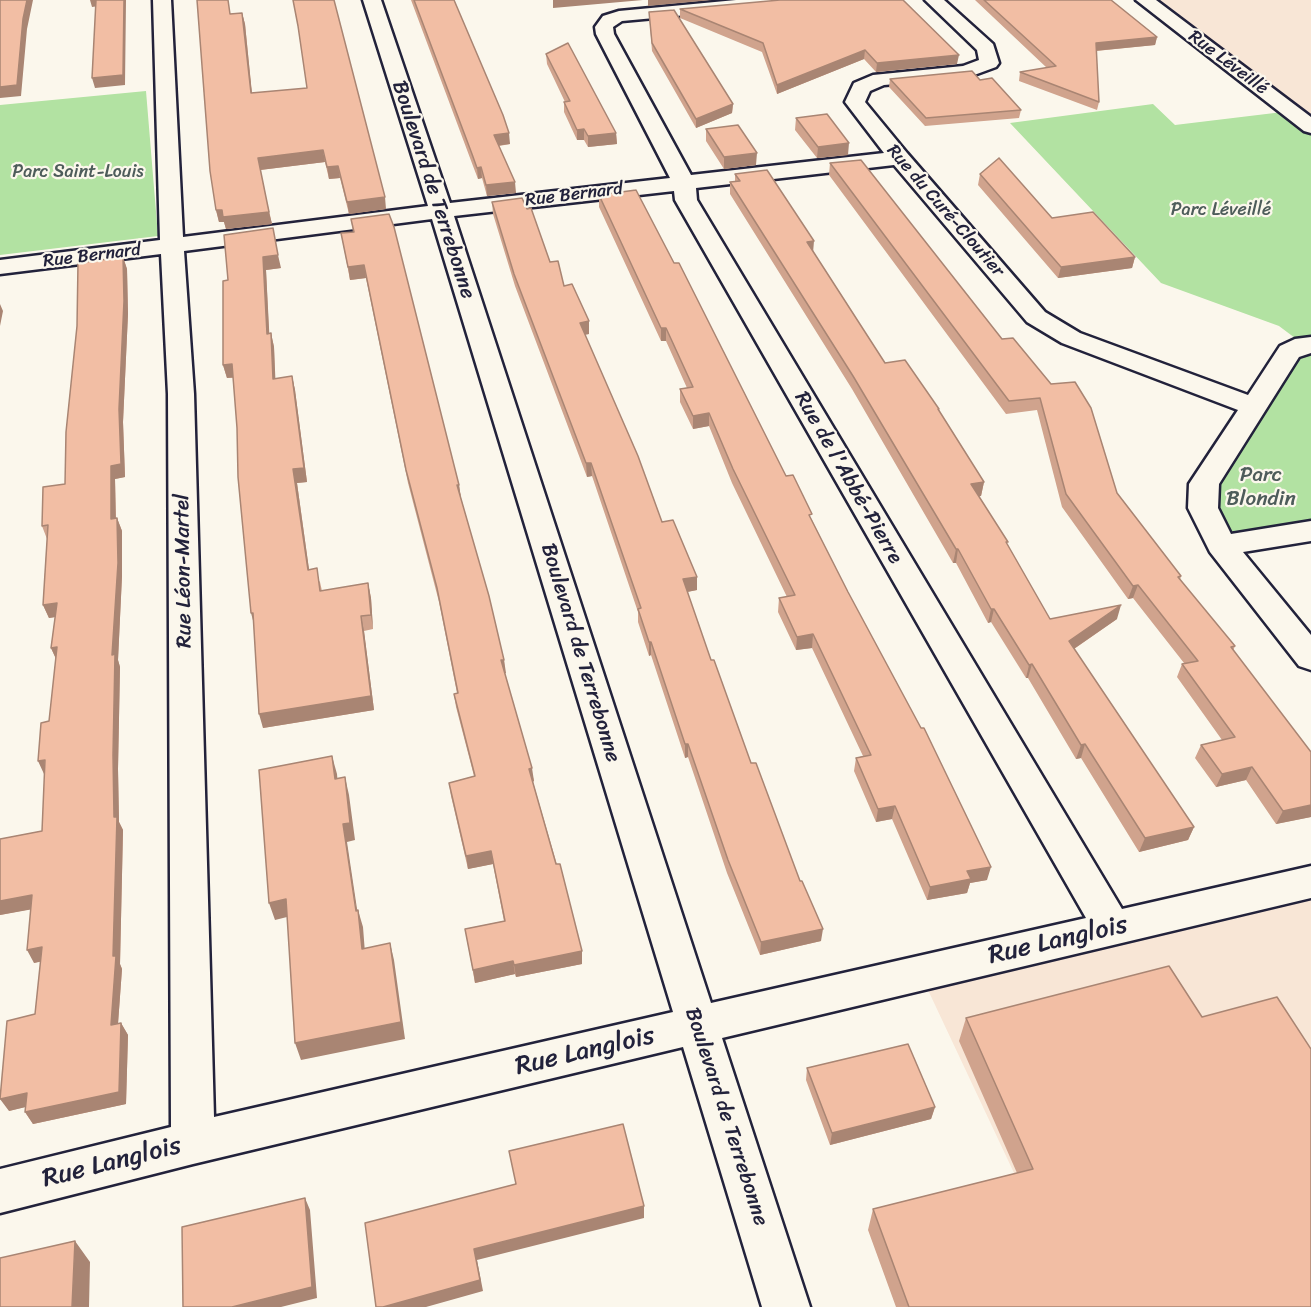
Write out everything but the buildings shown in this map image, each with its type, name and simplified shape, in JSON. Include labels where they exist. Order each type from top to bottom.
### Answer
[{"type":"street","name":"Rue Léon-Martel","points":[[162,0],[181,394],[193,1143]]},
{"type":"street","name":"Boulevard de Terrebonne","points":[[372,0],[441,211],[786,1307]]},
{"type":"street","name":"Rue de l'Abbé-Pierre","points":[[795,0],[619,16],[609,20],[604,27],[605,34],[684,183],[686,200],[1112,928]]},
{"type":"street","name":"Rue du Curé-Cloutier","points":[[934,0],[986,48],[989,63],[966,72],[880,79],[861,87],[855,102],[899,158],[1036,317],[1071,338],[1254,405]]},
{"type":"street","name":"Rue Léveillé","points":[[1144,0],[1311,127]]},
{"type":"street","name":"Rue Bernard","points":[[0,267],[441,211],[899,158]]},
{"type":"street","points":[[1311,345],[1304,344],[1289,352],[1204,484],[1203,508],[1221,545],[1311,658]]},
{"type":"street","points":[[1221,545],[1311,531]]},
{"type":"street","name":"Rue Langlois","points":[[0,1191],[193,1143],[1311,882]]},
{"type":"shaded area","points":[[1151,0],[1311,0],[1311,127]]},
{"type":"shaded area","points":[[1311,882],[1311,1307],[1077,1307],[920,973]]},
{"type":"green space","name":"Parc Saint-Louis","points":[[146,91],[158,236],[0,255],[0,105]]},
{"type":"green space","name":"Parc Léveillé","points":[[1153,104],[1175,125],[1291,111],[1311,127],[1311,531],[1221,545],[1203,508],[1303,344],[1279,326],[1161,283],[1010,123]]},
{"type":"park label","name":"Parc Blondin","points":[[1261,488]]}]
